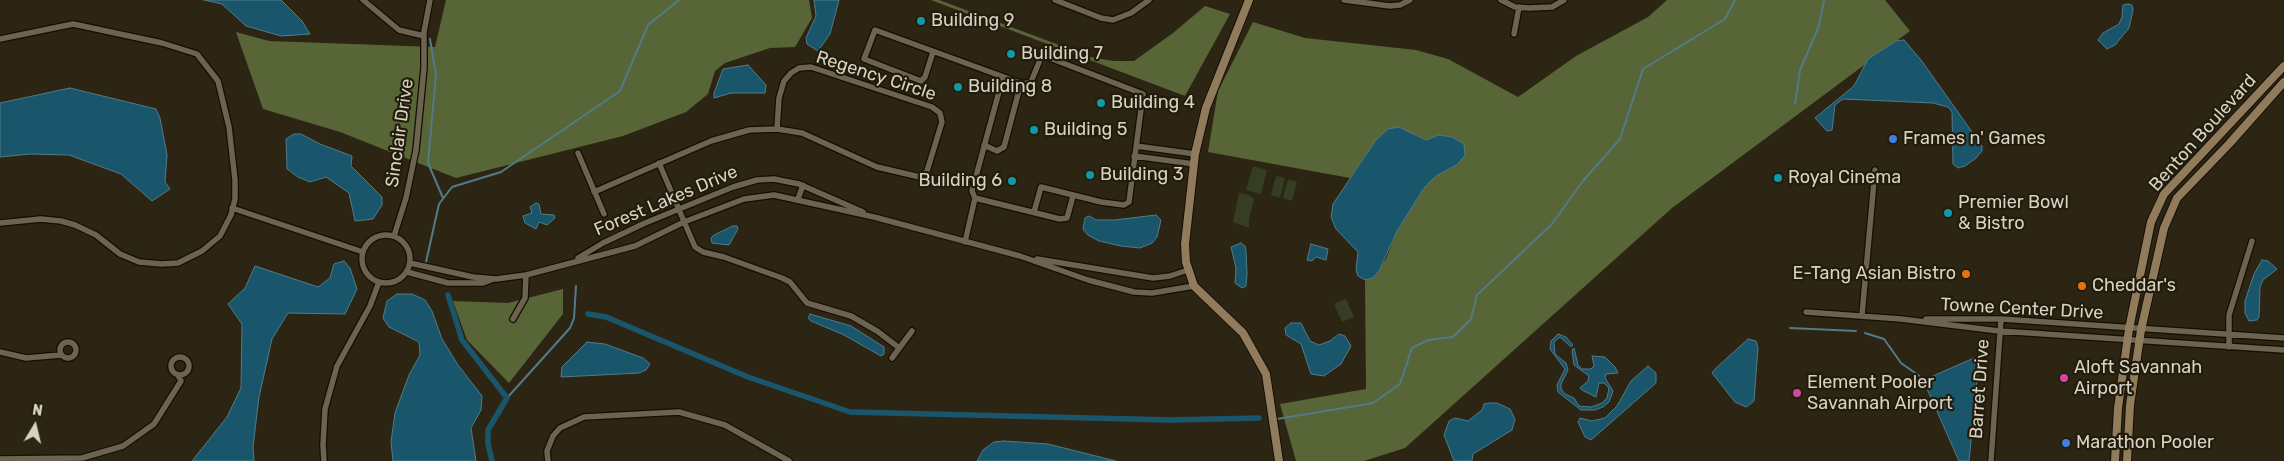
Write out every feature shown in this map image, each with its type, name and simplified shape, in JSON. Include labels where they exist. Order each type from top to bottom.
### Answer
[{"type":"street","points":[[363,0],[400,30],[424,34]]},
{"type":"street","name":"Sinclair Drive","points":[[394,236],[406,198],[416,150],[424,68],[424,34],[430,0]]},
{"type":"street","points":[[1055,0],[1101,18],[1112,20],[1131,13],[1149,0]]},
{"type":"street","points":[[1249,0],[1206,108],[1195,154],[1185,244],[1188,270],[1194,286],[1243,333],[1251,344],[1266,374],[1277,461]]},
{"type":"street","points":[[1344,0],[1390,6],[1400,5],[1410,0]]},
{"type":"street","points":[[1501,0],[1519,7],[1552,7],[1564,0]]},
{"type":"street","points":[[1514,34],[1519,7]]},
{"type":"street","points":[[0,39],[72,24],[160,43],[197,54],[218,81],[226,115],[236,180],[232,208],[220,236],[188,259],[162,264],[139,262],[120,254],[96,236],[75,225],[41,219],[0,223]]},
{"type":"street","points":[[933,52],[925,77],[921,81],[864,59],[875,30],[1021,84],[1031,82],[1042,55],[1143,94],[1129,202],[1124,205],[1072,196],[1041,187],[1034,212]]},
{"type":"street","name":"Benton Boulevard","points":[[2114,461],[2118,408],[2129,329],[2151,222],[2164,194],[2284,66]]},
{"type":"street","name":"Regency Circle","points":[[594,192],[711,141],[749,130],[777,129],[802,133],[877,167],[920,177],[927,171],[942,122],[940,113],[932,107],[811,67],[799,68],[784,81],[780,98],[777,129]]},
{"type":"street","points":[[965,242],[975,198],[972,192],[1003,77]]},
{"type":"street","name":"Benton Boulevard","points":[[2127,461],[2130,405],[2141,330],[2155,261],[2164,228],[2177,198],[2229,144],[2284,82]]},
{"type":"street","points":[[984,146],[997,151],[1004,147],[1021,84]]},
{"type":"street","points":[[1136,146],[1195,154]]},
{"type":"street","points":[[578,153],[604,214]]},
{"type":"street","points":[[1134,156],[1194,164]]},
{"type":"street","points":[[659,163],[695,247],[703,252],[733,260],[782,278],[790,282],[806,303],[851,316],[877,331],[898,347]]},
{"type":"street","points":[[1862,315],[1874,170]]},
{"type":"street","name":"Forest Lakes Drive","points":[[574,260],[603,242],[733,187],[757,180],[774,179],[803,185],[874,217]]},
{"type":"street","points":[[798,199],[803,185]]},
{"type":"street","name":"Forest Lakes Drive","points":[[407,272],[448,283],[483,283],[496,279],[526,275],[574,260],[635,246],[684,222],[752,196],[774,195],[874,217],[1020,256],[1153,278],[1170,276],[1188,270]]},
{"type":"street","points":[[975,198],[1060,220],[1067,218],[1072,196]]},
{"type":"street","points":[[232,208],[363,252]]},
{"type":"street","points":[[386,235],[394,236],[400,239],[408,249],[410,263],[407,272],[394,282],[379,282],[372,278],[363,267],[363,252],[372,240],[386,235]]},
{"type":"street","points":[[2229,347],[2229,315],[2252,241]]},
{"type":"street","name":"Forest Lakes Drive","points":[[1020,256],[1088,280],[1134,292],[1152,293],[1194,286]]},
{"type":"street","name":"Forest Lakes Drive","points":[[410,263],[473,277],[496,279]]},
{"type":"street","points":[[513,319],[525,298],[526,275]]},
{"type":"street","points":[[324,461],[325,409],[337,366],[370,306],[379,282]]},
{"type":"street","name":"Towne Center Drive","points":[[1806,312],[1901,318],[1999,331],[2140,342],[2284,350]]},
{"type":"street","name":"Towne Center Drive","points":[[1901,318],[2001,319],[2141,330],[2284,338]]},
{"type":"street","name":"Barret Drive","points":[[1991,461],[2001,319]]},
{"type":"street","points":[[892,358],[898,347],[912,331]]},
{"type":"street","points":[[0,352],[26,358],[61,355]]},
{"type":"street","points":[[0,459],[82,458],[123,446],[154,424],[181,381],[178,375]]},
{"type":"street","points":[[548,461],[547,451],[553,436],[560,428],[584,417],[678,412],[725,425],[790,461]]},
{"type":"green space","points":[[446,0],[809,0],[812,18],[795,47],[770,48],[725,63],[715,71],[708,94],[686,112],[623,136],[456,178],[340,132],[263,109],[236,32],[269,41],[435,47]]},
{"type":"green space","points":[[931,0],[939,0],[1091,57],[1113,61],[1134,61],[1173,33],[1205,6],[1230,14],[1185,96]]},
{"type":"green space","points":[[1667,0],[1885,0],[1910,31],[1672,208],[1405,448],[1364,461],[1296,461],[1280,404],[1366,389],[1365,280],[1373,278],[1386,259],[1397,231],[1424,188],[1436,176],[1458,164],[1464,144],[1452,137],[1439,135],[1426,140],[1416,135],[1376,140],[1350,178],[1208,152],[1218,91],[1253,22],[1305,38],[1416,50],[1448,59],[1518,97],[1576,56],[1648,17]]},
{"type":"green space","points":[[1253,166],[1267,170],[1261,194],[1246,190]]},
{"type":"green space","points":[[1276,176],[1285,178],[1280,198],[1271,195]]},
{"type":"green space","points":[[1288,179],[1297,182],[1292,201],[1283,198]]},
{"type":"green space","points":[[1239,193],[1249,195],[1254,199],[1249,228],[1233,222]]},
{"type":"green space","points":[[563,289],[563,314],[509,383],[467,340],[453,301],[508,303]]},
{"type":"green space","points":[[1346,299],[1354,317],[1342,322],[1334,304]]},
{"type":"water","points":[[204,0],[281,0],[302,21],[310,34],[281,36],[246,26],[222,4]]},
{"type":"water","points":[[814,0],[839,0],[830,34],[818,51],[807,44],[806,38],[816,16]]},
{"type":"water","points":[[2123,5],[2132,5],[2133,10],[2129,28],[2115,45],[2107,49],[2098,40],[2103,33],[2119,24]]},
{"type":"water","points":[[1904,40],[1921,60],[1982,146],[1982,151],[1965,166],[1958,168],[1953,164],[1952,112],[1948,107],[1933,103],[1843,99],[1835,105],[1832,130],[1827,131],[1815,118],[1854,86],[1868,59],[1896,41]]},
{"type":"water","points":[[748,65],[766,85],[765,93],[731,93],[714,98],[723,69]]},
{"type":"water","points":[[70,88],[156,109],[160,118],[167,155],[165,182],[170,189],[152,201],[121,174],[69,155],[30,154],[0,157],[0,103]]},
{"type":"water","points":[[1399,127],[1426,140],[1439,135],[1452,137],[1464,144],[1465,155],[1458,164],[1436,176],[1424,188],[1397,231],[1379,271],[1373,278],[1365,280],[1358,276],[1356,270],[1358,252],[1336,229],[1331,217],[1333,204],[1376,140],[1388,129]]},
{"type":"water","points":[[294,134],[301,134],[320,144],[352,156],[351,166],[382,197],[382,205],[373,219],[355,221],[349,193],[326,177],[310,182],[298,177],[287,169],[286,139]]},
{"type":"water","points":[[536,203],[539,204],[541,214],[554,215],[555,218],[547,225],[539,222],[536,229],[525,223],[523,216],[532,213],[530,207]]},
{"type":"water","points":[[1156,215],[1161,220],[1157,237],[1152,243],[1140,248],[1099,241],[1088,235],[1083,229],[1085,218],[1089,216],[1096,220],[1115,220]]},
{"type":"water","points":[[737,226],[738,229],[729,245],[712,243],[711,238],[714,235]]},
{"type":"water","points":[[1241,243],[1245,246],[1246,251],[1247,274],[1246,286],[1242,288],[1235,283],[1236,268],[1231,247]]},
{"type":"water","points":[[1311,244],[1328,249],[1326,260],[1316,257],[1312,261],[1307,260]]},
{"type":"water","points":[[2262,260],[2268,261],[2277,269],[2263,280],[2260,287],[2259,317],[2257,320],[2249,321],[2245,313],[2245,301],[2254,274]]},
{"type":"water","points":[[344,261],[350,268],[357,289],[345,314],[288,313],[272,339],[259,397],[253,447],[254,461],[192,461],[227,417],[241,388],[242,324],[228,304],[245,288],[255,266],[318,287],[330,278],[334,264]]},
{"type":"water","points":[[397,294],[412,294],[425,300],[432,311],[442,339],[458,365],[482,396],[481,410],[471,428],[476,461],[393,461],[391,442],[395,413],[409,375],[420,355],[419,342],[389,327],[383,318],[387,301]]},
{"type":"water","points":[[810,314],[851,326],[884,347],[884,354],[881,356],[844,335],[811,321],[808,318]]},
{"type":"water","points":[[1291,323],[1301,323],[1310,341],[1319,345],[1330,341],[1339,334],[1345,336],[1351,346],[1341,364],[1324,376],[1311,374],[1301,344],[1286,335],[1285,328]]},
{"type":"water","points":[[1558,334],[1566,337],[1573,345],[1571,347],[1560,337],[1554,342],[1555,354],[1566,363],[1568,370],[1561,384],[1561,389],[1565,394],[1574,398],[1579,406],[1591,407],[1602,403],[1607,398],[1609,388],[1604,383],[1599,383],[1596,397],[1580,388],[1588,381],[1589,376],[1574,365],[1572,350],[1574,348],[1578,365],[1582,369],[1591,369],[1594,366],[1592,356],[1605,357],[1615,367],[1618,373],[1606,374],[1605,378],[1613,391],[1609,402],[1603,407],[1595,410],[1581,410],[1558,392],[1557,385],[1565,369],[1550,349],[1551,341]]},
{"type":"water","points":[[1748,339],[1756,341],[1758,348],[1754,401],[1746,407],[1735,402],[1712,373]]},
{"type":"water","points":[[587,342],[605,344],[643,358],[650,364],[646,370],[639,373],[561,377],[562,367]]},
{"type":"water","points":[[1974,358],[1979,362],[1969,461],[1959,461],[1924,382],[1926,379]]},
{"type":"water","points":[[1648,366],[1656,373],[1656,383],[1591,440],[1585,437],[1578,422],[1580,418],[1592,421],[1605,418],[1617,406],[1631,381]]},
{"type":"water","points":[[1497,403],[1510,409],[1515,419],[1512,430],[1473,454],[1472,461],[1454,461],[1444,435],[1449,421],[1455,418],[1468,421],[1482,410],[1484,404]]},
{"type":"water","points":[[994,442],[1048,444],[1116,461],[977,461],[983,450]]},
{"type":"waterway","points":[[426,262],[439,204],[452,187],[501,172],[620,91],[648,25],[679,0]]},
{"type":"waterway","points":[[1277,419],[1373,403],[1400,384],[1412,348],[1428,340],[1453,337],[1471,319],[1477,295],[1551,225],[1583,181],[1620,139],[1643,69],[1725,19],[1735,0]]},
{"type":"waterway","points":[[1795,104],[1800,70],[1819,26],[1824,0]]},
{"type":"waterway","points":[[430,39],[436,75],[428,163],[443,198]]},
{"type":"waterway","points":[[507,398],[570,328],[574,318],[576,286]]},
{"type":"waterway","points":[[448,295],[462,340],[507,398],[488,430],[488,444],[492,461]]},
{"type":"waterway","points":[[588,314],[606,317],[748,377],[850,412],[1170,420],[1259,418]]},
{"type":"waterway","points":[[1790,328],[1856,331]]},
{"type":"waterway","points":[[1865,333],[1884,339],[1901,363],[1925,380]]},
{"type":"place","name":"Building 9","points":[[921,21]]},
{"type":"place","name":"Building 7","points":[[1011,54]]},
{"type":"place","name":"Building 8","points":[[958,87]]},
{"type":"place","name":"Building 4","points":[[1101,103]]},
{"type":"place","name":"Building 5","points":[[1034,130]]},
{"type":"place","name":"Frames n' Games","points":[[1893,139]]},
{"type":"place","name":"Building 3","points":[[1090,175]]},
{"type":"place","name":"Royal Cinema","points":[[1778,178]]},
{"type":"place","name":"Building 6","points":[[1012,181]]},
{"type":"place","name":"Premier Bowl & Bistro","points":[[1948,213]]},
{"type":"place","name":"E-Tang Asian Bistro","points":[[1966,274]]},
{"type":"place","name":"Cheddar's","points":[[2082,286]]},
{"type":"place","name":"Aloft Savannah Airport","points":[[2064,378]]},
{"type":"place","name":"Element Pooler Savannah Airport","points":[[1797,393]]},
{"type":"place","name":"Marathon Pooler","points":[[2066,443]]}]
